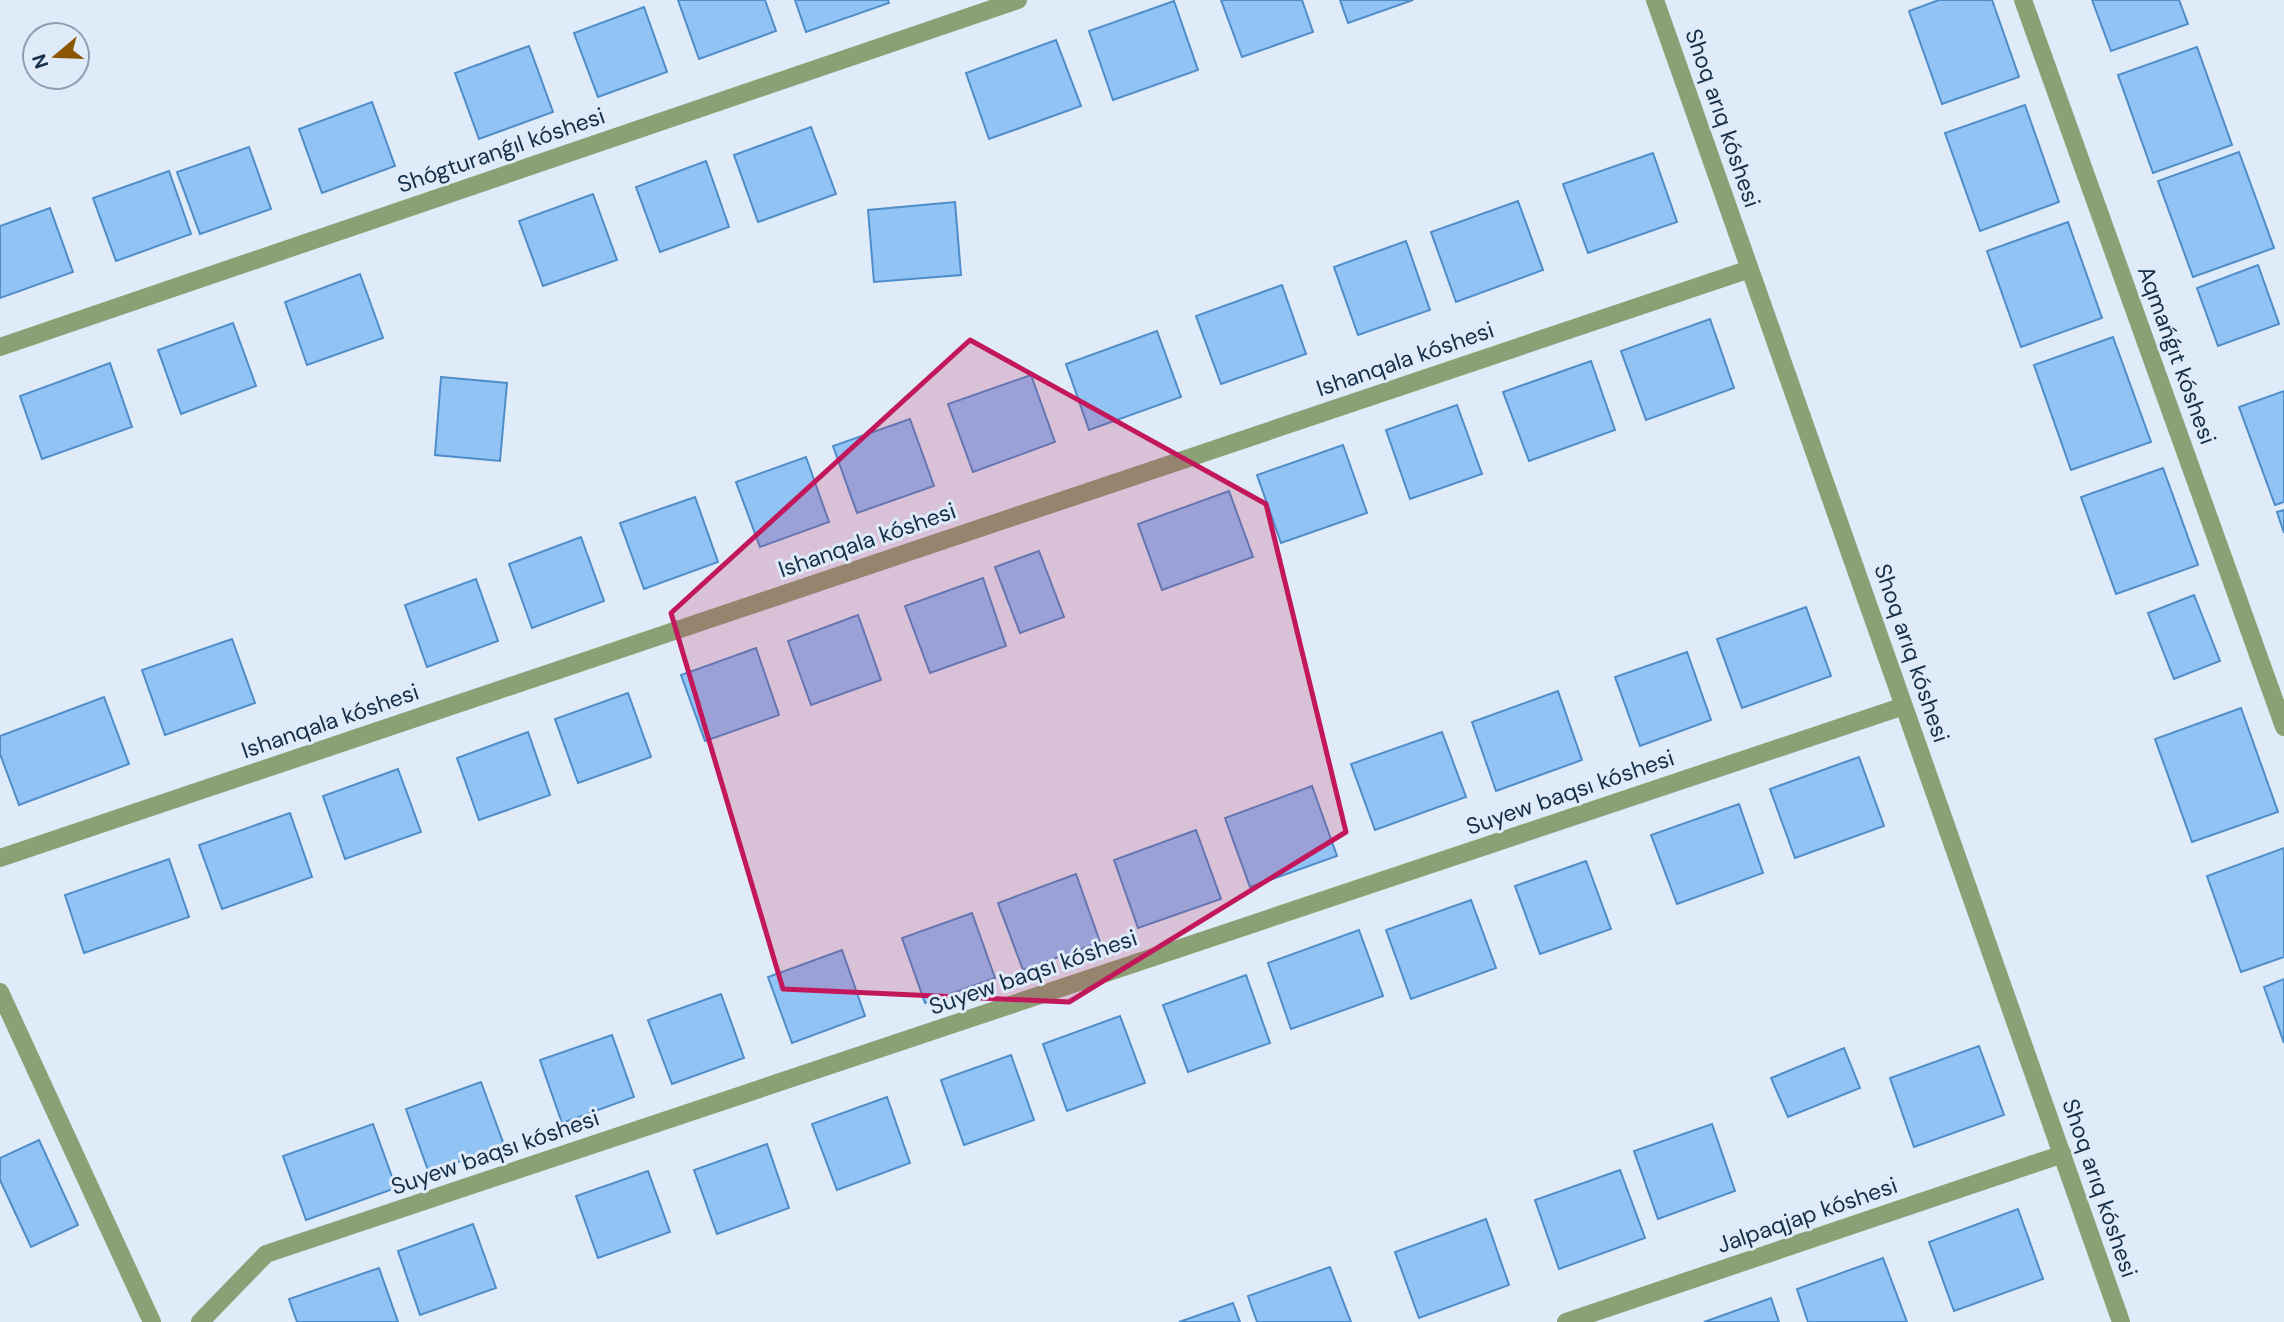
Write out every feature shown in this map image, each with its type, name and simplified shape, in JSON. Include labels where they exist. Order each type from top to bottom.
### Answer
[{"type":"street","name":"Shógturanǵıl kóshesi","points":[[0,347],[1018,0]]},
{"type":"street","name":"Shoq arıq kóshesi","points":[[1655,0],[2121,1322]]},
{"type":"street","name":"Aqmańǵıt kóshesi","points":[[2023,0],[2284,727]]},
{"type":"street","name":"Ishanqala kóshesi","points":[[0,858],[1750,269]]},
{"type":"street","name":"Suyew baqsı kóshesi","points":[[200,1322],[266,1254],[1904,706]]},
{"type":"street","points":[[0,992],[152,1322]]},
{"type":"street","name":"Jalpaqjap kóshesi","points":[[1566,1322],[2063,1154]]},
{"type":"highlighted area","points":[[970,340],[1266,504],[1346,832],[1069,1002],[783,989],[671,613]]},
{"type":"building","points":[[678,0],[765,0],[776,31],[699,59]]},
{"type":"building","points":[[795,0],[888,0],[889,3],[806,32]]},
{"type":"building","points":[[1221,0],[1302,0],[1313,32],[1242,57]]},
{"type":"building","points":[[1340,0],[1413,0],[1348,23]]},
{"type":"building","points":[[1939,0],[1992,0],[2019,77],[1942,104],[1909,11]]},
{"type":"building","points":[[2092,0],[2179,0],[2188,24],[2111,51]]},
{"type":"building","points":[[1174,1],[1198,70],[1113,100],[1089,31]]},
{"type":"building","points":[[644,7],[667,72],[598,97],[574,33]]},
{"type":"building","points":[[1056,40],[1081,106],[989,139],[966,73]]},
{"type":"building","points":[[529,46],[553,112],[479,139],[455,73]]},
{"type":"building","points":[[2197,47],[2232,145],[2153,173],[2118,75]]},
{"type":"building","points":[[372,102],[395,166],[322,193],[299,129]]},
{"type":"building","points":[[2025,105],[2059,202],[1980,231],[1945,133]]},
{"type":"building","points":[[811,127],[836,194],[758,222],[734,155]]},
{"type":"building","points":[[249,147],[271,209],[200,234],[177,172]]},
{"type":"building","points":[[2239,152],[2274,248],[2193,277],[2158,181]]},
{"type":"building","points":[[1653,153],[1677,222],[1588,253],[1563,184]]},
{"type":"building","points":[[706,161],[729,227],[660,252],[636,187]]},
{"type":"building","points":[[169,171],[191,234],[116,261],[93,198]]},
{"type":"building","points":[[593,194],[617,260],[543,286],[519,221]]},
{"type":"building","points":[[1518,201],[1543,270],[1456,302],[1431,232]]},
{"type":"building","points":[[955,202],[961,275],[874,282],[868,210]]},
{"type":"building","points":[[50,208],[73,272],[0,298],[0,226]]},
{"type":"building","points":[[2068,222],[2102,318],[2021,347],[1987,251]]},
{"type":"building","points":[[1406,241],[1430,310],[1358,335],[1334,267]]},
{"type":"building","points":[[2258,265],[2279,324],[2218,346],[2197,288]]},
{"type":"building","points":[[360,274],[383,338],[307,365],[285,302]]},
{"type":"building","points":[[1282,285],[1306,354],[1221,384],[1196,316]]},
{"type":"building","points":[[1710,319],[1734,388],[1646,420],[1621,351]]},
{"type":"building","points":[[233,323],[256,386],[181,414],[158,350]]},
{"type":"building","points":[[1157,331],[1181,397],[1089,430],[1066,364]]},
{"type":"building","points":[[2113,337],[2151,442],[2071,470],[2034,365]]},
{"type":"building","points":[[1591,361],[1615,430],[1529,461],[1503,392]]},
{"type":"building","points":[[110,363],[132,427],[42,459],[20,396]]},
{"type":"building","points":[[1031,375],[1055,442],[973,472],[948,404]]},
{"type":"building","points":[[441,377],[507,383],[500,461],[435,455]]},
{"type":"building","points":[[2284,391],[2284,502],[2275,505],[2239,407]]},
{"type":"building","points":[[1457,405],[1482,474],[1410,499],[1386,430]]},
{"type":"building","points":[[910,419],[934,486],[857,513],[833,446]]},
{"type":"building","points":[[1343,445],[1367,513],[1281,543],[1257,475]]},
{"type":"building","points":[[806,457],[829,522],[760,547],[736,482]]},
{"type":"building","points":[[2163,468],[2198,565],[2116,594],[2081,497]]},
{"type":"building","points":[[1229,491],[1253,557],[1162,590],[1138,524]]},
{"type":"building","points":[[695,497],[718,562],[644,589],[620,523]]},
{"type":"building","points":[[2284,510],[2284,533],[2277,512]]},
{"type":"building","points":[[581,537],[604,601],[532,628],[509,564]]},
{"type":"building","points":[[1039,551],[1064,617],[1020,633],[995,567]]},
{"type":"building","points":[[983,578],[1006,646],[930,673],[905,606]]},
{"type":"building","points":[[476,579],[498,641],[427,667],[405,605]]},
{"type":"building","points":[[2194,595],[2220,661],[2174,679],[2148,613]]},
{"type":"building","points":[[1806,607],[1831,676],[1742,708],[1717,639]]},
{"type":"building","points":[[858,615],[881,680],[811,705],[788,641]]},
{"type":"building","points":[[232,639],[255,703],[165,735],[142,670]]},
{"type":"building","points":[[756,648],[779,715],[705,741],[681,675]]},
{"type":"building","points":[[1687,652],[1711,720],[1640,746],[1615,677]]},
{"type":"building","points":[[1558,691],[1582,760],[1496,791],[1472,722]]},
{"type":"building","points":[[628,693],[651,757],[578,783],[555,719]]},
{"type":"building","points":[[104,697],[129,764],[19,805],[0,754],[0,736]]},
{"type":"building","points":[[2241,708],[2278,812],[2192,842],[2155,739]]},
{"type":"building","points":[[528,732],[550,795],[479,820],[457,758]]},
{"type":"building","points":[[1442,732],[1466,797],[1375,830],[1351,764]]},
{"type":"building","points":[[1859,757],[1884,826],[1795,858],[1770,789]]},
{"type":"building","points":[[398,769],[421,832],[345,859],[323,796]]},
{"type":"building","points":[[1312,786],[1337,856],[1250,887],[1225,818]]},
{"type":"building","points":[[1739,804],[1763,873],[1677,904],[1651,835]]},
{"type":"building","points":[[290,813],[312,877],[222,909],[199,845]]},
{"type":"building","points":[[1196,830],[1221,899],[1138,928],[1114,860]]},
{"type":"building","points":[[2284,848],[2284,957],[2241,972],[2207,876]]},
{"type":"building","points":[[169,859],[189,917],[84,953],[65,895]]},
{"type":"building","points":[[1586,861],[1611,929],[1540,954],[1515,886]]},
{"type":"building","points":[[1076,874],[1100,942],[1023,970],[998,903]]},
{"type":"building","points":[[1471,900],[1496,968],[1411,999],[1386,930]]},
{"type":"building","points":[[972,913],[995,978],[925,1003],[902,938]]},
{"type":"building","points":[[1359,930],[1383,996],[1291,1029],[1268,963]]},
{"type":"building","points":[[842,950],[865,1016],[792,1043],[768,977]]},
{"type":"building","points":[[1246,975],[1270,1043],[1188,1072],[1163,1005]]},
{"type":"building","points":[[2284,979],[2284,1043],[2264,987]]},
{"type":"building","points":[[721,994],[744,1058],[672,1084],[648,1020]]},
{"type":"building","points":[[1120,1016],[1145,1083],[1067,1111],[1043,1044]]},
{"type":"building","points":[[612,1035],[634,1097],[562,1123],[540,1060]]},
{"type":"building","points":[[1979,1046],[2004,1115],[1914,1147],[1890,1078]]},
{"type":"building","points":[[1844,1048],[1860,1088],[1788,1117],[1771,1078]]},
{"type":"building","points":[[1011,1055],[1034,1120],[964,1145],[941,1080]]},
{"type":"building","points":[[481,1082],[504,1145],[429,1173],[406,1109]]},
{"type":"building","points":[[887,1097],[910,1163],[837,1190],[812,1124]]},
{"type":"building","points":[[373,1124],[396,1188],[306,1220],[283,1156]]},
{"type":"building","points":[[1712,1124],[1735,1191],[1658,1219],[1634,1151]]},
{"type":"building","points":[[39,1140],[78,1225],[31,1247],[0,1180],[0,1158]]},
{"type":"building","points":[[767,1144],[789,1208],[717,1234],[694,1170]]},
{"type":"building","points":[[1620,1170],[1645,1238],[1559,1269],[1535,1200]]},
{"type":"building","points":[[648,1171],[670,1232],[598,1258],[576,1196]]},
{"type":"building","points":[[2018,1209],[2043,1279],[1954,1311],[1929,1242]]},
{"type":"building","points":[[1486,1219],[1509,1285],[1419,1318],[1395,1252]]},
{"type":"building","points":[[473,1224],[496,1288],[420,1315],[398,1251]]},
{"type":"building","points":[[1883,1258],[1907,1322],[1808,1322],[1797,1289]]},
{"type":"building","points":[[1330,1267],[1351,1322],[1257,1322],[1248,1296]]},
{"type":"building","points":[[379,1268],[398,1322],[297,1322],[289,1299]]},
{"type":"building","points":[[1771,1298],[1779,1322],[1704,1322]]},
{"type":"building","points":[[1233,1303],[1240,1322],[1179,1322]]}]
